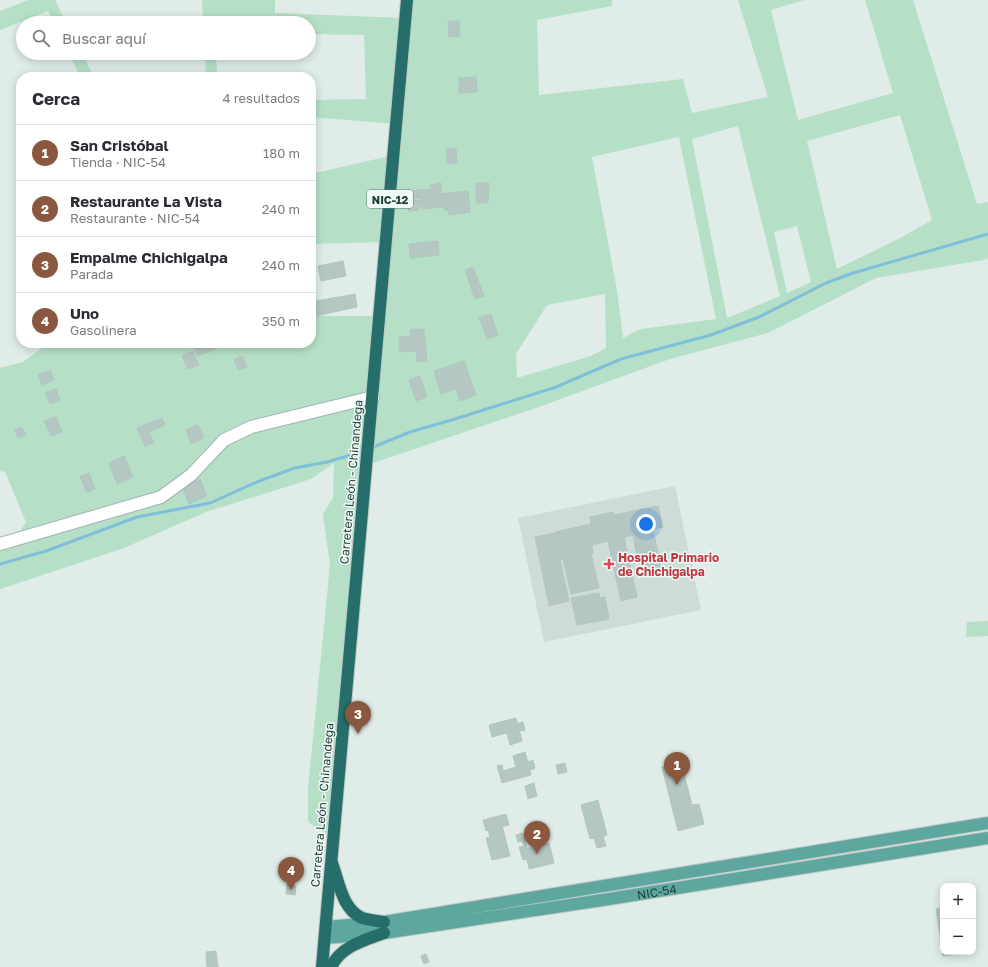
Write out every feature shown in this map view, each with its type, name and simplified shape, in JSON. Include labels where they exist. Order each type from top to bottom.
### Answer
[{"type":"highway","name":"Carretera León - Chinandega","points":[[322,967],[330,859],[368,451],[407,0]]},
{"type":"highway","points":[[330,859],[344,900],[353,911],[362,918],[384,928]]},
{"type":"highway","points":[[331,967],[334,960],[354,944],[384,928]]},
{"type":"main road","name":"NIC-54","points":[[384,928],[657,878],[988,823]]},
{"type":"main road","points":[[949,830],[951,844]]},
{"type":"main road","name":"NIC-54","points":[[325,932],[384,928],[660,891],[988,838]]},
{"type":"main road","points":[[814,852],[816,866]]},
{"type":"main road","points":[[657,878],[660,891]]},
{"type":"street","points":[[0,544],[161,497],[191,475],[224,440],[251,427],[372,397]]},
{"type":"shaded area","name":"Hospital Primario de Chichigalpa","points":[[675,486],[701,610],[544,642],[518,518]]},
{"type":"green space","points":[[29,0],[55,0],[63,16],[50,16],[48,11],[35,16],[16,16],[16,24],[0,30],[0,11]]},
{"type":"green space","points":[[202,0],[275,0],[275,13],[405,18],[407,0],[612,0],[612,6],[537,20],[539,95],[683,79],[692,113],[768,97],[738,0],[804,0],[771,10],[798,120],[893,93],[865,0],[913,0],[977,204],[988,202],[988,258],[876,278],[768,333],[670,359],[536,408],[367,465],[332,837],[308,822],[308,788],[330,565],[323,514],[333,498],[334,463],[311,479],[206,512],[124,548],[0,589],[0,544],[16,538],[26,522],[5,472],[0,471],[0,368],[23,362],[42,348],[316,348],[316,316],[380,316],[386,242],[316,244],[316,173],[394,155],[396,124],[316,117],[316,100],[366,99],[364,35],[316,34],[316,16],[203,16]],"holes":[[[900,115],[932,220],[902,237],[837,269],[807,141]],[[738,126],[780,296],[727,318],[692,139]],[[679,137],[716,319],[641,329],[623,338],[617,290],[592,157]],[[797,226],[811,282],[787,293],[774,232]],[[605,294],[606,348],[591,356],[517,378],[516,354],[547,305]]]},
{"type":"green space","points":[[72,60],[86,60],[92,72],[78,72]]},
{"type":"green space","points":[[205,60],[216,60],[217,72],[206,72]]},
{"type":"green space","points":[[988,621],[988,636],[966,637],[967,622]]},
{"type":"building","points":[[448,21],[459,21],[460,36],[449,37]]},
{"type":"building","points":[[476,77],[477,92],[459,93],[459,78]]},
{"type":"building","points":[[456,148],[457,163],[448,164],[446,149]]},
{"type":"building","points":[[441,183],[442,195],[431,196],[430,185]]},
{"type":"building","points":[[476,183],[489,183],[488,203],[476,203]]},
{"type":"building","points":[[429,189],[430,197],[411,199],[410,191]]},
{"type":"building","points":[[468,191],[470,212],[449,215],[448,210],[444,210],[442,194]]},
{"type":"building","points":[[442,196],[443,207],[423,209],[421,198]]},
{"type":"building","points":[[421,200],[421,207],[418,207],[419,210],[408,211],[410,201]]},
{"type":"building","points":[[438,241],[439,255],[410,258],[409,244]]},
{"type":"building","points":[[343,261],[346,276],[321,281],[318,266]]},
{"type":"building","points":[[473,267],[484,296],[475,299],[465,270]]},
{"type":"building","points":[[355,294],[357,307],[316,316],[316,301]]},
{"type":"building","points":[[491,314],[498,335],[487,339],[479,317]]},
{"type":"building","points":[[424,329],[427,361],[417,362],[416,351],[400,352],[399,337],[411,336],[410,330]]},
{"type":"building","points":[[194,348],[215,348],[215,349],[198,356]]},
{"type":"building","points":[[193,351],[199,365],[188,369],[182,356]]},
{"type":"building","points":[[242,356],[247,367],[238,370],[234,359]]},
{"type":"building","points":[[464,361],[476,395],[460,401],[456,389],[441,394],[434,371]]},
{"type":"building","points":[[50,370],[54,380],[42,385],[38,375]]},
{"type":"building","points":[[420,376],[427,397],[416,401],[409,380]]},
{"type":"building","points":[[56,389],[60,400],[50,404],[45,393]]},
{"type":"building","points":[[56,417],[62,432],[51,436],[44,421]]},
{"type":"building","points":[[162,418],[165,425],[149,432],[154,443],[145,446],[137,428]]},
{"type":"building","points":[[198,425],[204,438],[191,444],[186,430]]},
{"type":"building","points":[[22,427],[26,435],[18,438],[15,430]]},
{"type":"building","points":[[124,456],[133,477],[117,484],[109,463]]},
{"type":"building","points":[[89,473],[95,489],[87,493],[80,476]]},
{"type":"building","points":[[200,479],[207,496],[189,504],[182,486]]},
{"type":"building","points":[[658,506],[663,527],[653,529],[662,573],[647,576],[642,555],[637,556],[633,535],[624,537],[637,597],[621,601],[608,541],[592,545],[593,554],[591,554],[599,588],[571,594],[563,559],[560,560],[569,601],[549,606],[535,537],[554,533],[557,540],[555,532],[591,524],[590,517],[613,512],[614,515]]},
{"type":"building","points":[[599,593],[600,598],[605,597],[609,619],[577,625],[571,598]]},
{"type":"building","points":[[516,718],[522,741],[510,745],[507,733],[492,737],[489,725]]},
{"type":"building","points":[[523,722],[525,730],[519,731],[517,724]]},
{"type":"building","points":[[525,752],[531,775],[502,783],[497,766],[502,765],[503,771],[516,767],[513,756]]},
{"type":"building","points":[[533,760],[535,768],[530,770],[527,762]]},
{"type":"building","points":[[681,762],[692,805],[699,804],[704,824],[678,831],[662,767]]},
{"type":"building","points":[[565,763],[567,772],[558,774],[556,765]]},
{"type":"building","points":[[534,783],[537,796],[528,799],[525,786]]},
{"type":"building","points":[[598,800],[607,835],[590,839],[581,805]]},
{"type":"building","points":[[506,814],[509,825],[486,831],[483,820]]},
{"type":"building","points":[[502,826],[504,833],[490,837],[488,830]]},
{"type":"building","points":[[504,833],[510,856],[492,860],[486,838]]},
{"type":"building","points":[[523,833],[527,849],[536,844],[537,846],[549,843],[554,863],[529,869],[527,859],[523,860],[519,847],[524,846],[522,841],[518,842],[516,835]]},
{"type":"building","points":[[534,836],[536,844],[531,846],[528,837]]},
{"type":"building","points":[[603,836],[606,846],[597,848],[594,838]]},
{"type":"building","points":[[287,884],[296,886],[295,895],[286,894]]},
{"type":"building","points":[[940,908],[940,936],[936,909]]},
{"type":"building","points":[[216,951],[218,967],[207,967],[206,952]]},
{"type":"building","points":[[426,954],[429,962],[424,964],[421,956]]},
{"type":"waterway","points":[[371,448],[410,432],[556,387],[621,359],[711,335],[759,317],[826,283],[853,273],[988,234]]},
{"type":"waterway","points":[[0,564],[46,551],[137,517],[210,503],[259,481],[295,468],[327,462],[364,451]]},
{"type":"place","name":"Hospital Primario de Chichigalpa","points":[[609,564]]},
{"type":"place","name":"Empalme Chichigalpa","points":[[358,734]]},
{"type":"place","name":"San Cristóbal","points":[[677,785]]},
{"type":"place","name":"Restaurante La Vista","points":[[537,854]]},
{"type":"place","name":"Uno","points":[[291,890]]}]
